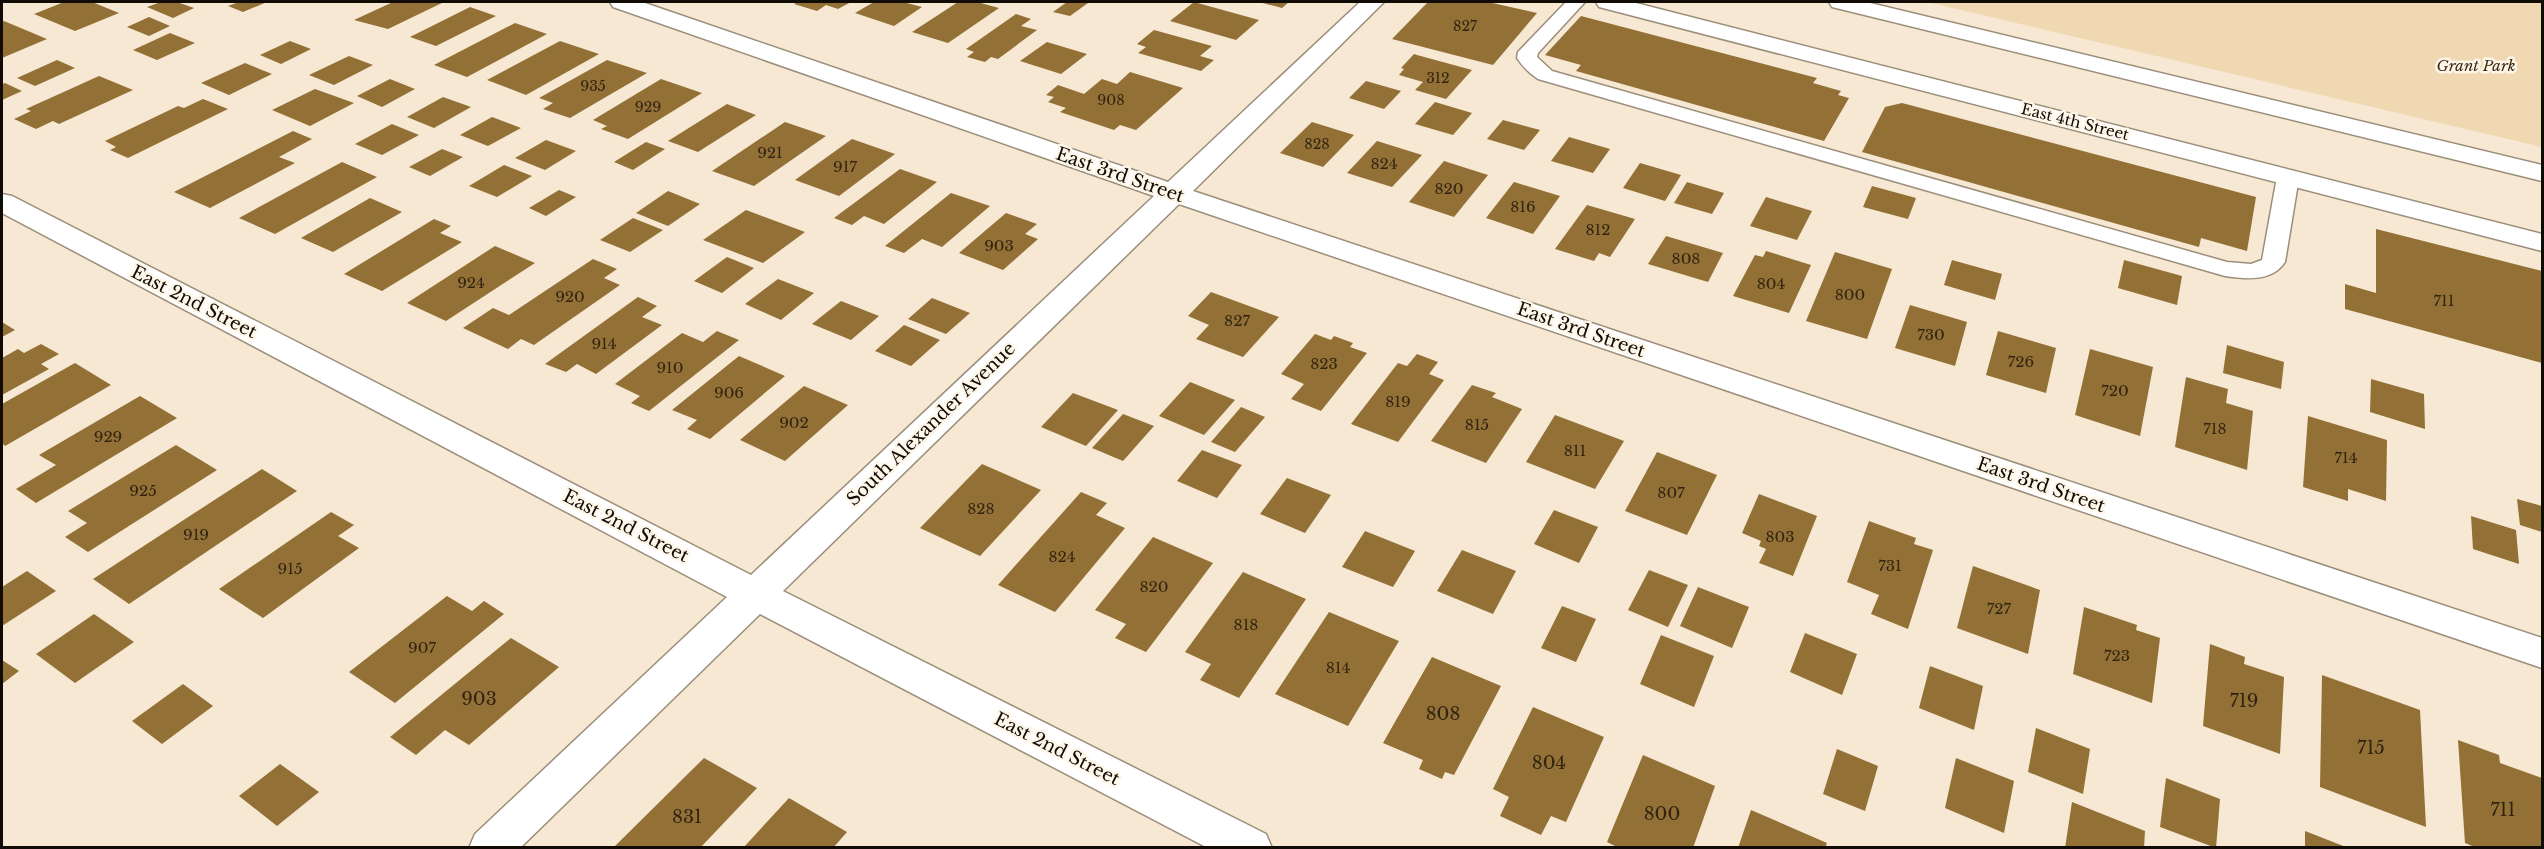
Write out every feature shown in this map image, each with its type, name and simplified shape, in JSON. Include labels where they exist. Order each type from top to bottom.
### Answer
[{"type":"street","name":"East 3rd Street","points":[[621,2],[1173,193],[2542,653]]},
{"type":"street","name":"South Alexander Avenue","points":[[490,848],[1373,2]]},
{"type":"street","name":"East 4th Street","points":[[1607,2],[2542,243]]},
{"type":"street","points":[[1840,2],[2542,173]]},
{"type":"street","name":"East 2nd Street","points":[[2,202],[755,594],[1251,848]]},
{"type":"lane","points":[[1576,2],[1528,52],[1527,58],[1530,63],[1545,75],[2225,269],[2259,270],[2269,267],[2273,262],[2288,177]]},
{"type":"green space","name":"Grant Park","points":[[1927,2],[2542,2],[2542,147]]},
{"type":"building","points":[[64,2],[92,2],[119,13],[75,31],[34,14]]},
{"type":"building","points":[[161,2],[177,2],[194,8],[173,18],[147,7]]},
{"type":"building","points":[[239,2],[267,2],[243,12],[228,6]]},
{"type":"building","points":[[393,2],[444,2],[388,29],[354,20]]},
{"type":"building","points":[[798,2],[851,2],[838,9],[826,5],[817,11],[794,4]]},
{"type":"building","points":[[874,2],[903,2],[922,7],[894,26],[855,13]]},
{"type":"building","points":[[958,2],[977,2],[999,8],[948,43],[912,32]]},
{"type":"building","points":[[1067,2],[1088,3],[1070,16],[1053,12]]},
{"type":"building","points":[[1194,2],[1259,20],[1236,40],[1170,21]]},
{"type":"building","points":[[1259,2],[1289,2],[1282,8]]},
{"type":"building","points":[[1428,2],[1488,2],[1537,13],[1493,65],[1392,39]]},
{"type":"building","points":[[470,7],[496,16],[436,46],[410,37]]},
{"type":"building","points":[[1016,14],[1031,19],[1021,26],[1037,30],[998,59],[991,57],[985,62],[967,57],[974,52],[966,49]]},
{"type":"building","points":[[1581,16],[1817,78],[1813,83],[1841,91],[1838,95],[1849,98],[1824,141],[1576,71],[1581,65],[1545,55]]},
{"type":"building","points":[[149,17],[170,26],[149,36],[127,27]]},
{"type":"building","points":[[2,22],[47,39],[2,58]]},
{"type":"building","points":[[515,23],[547,34],[467,77],[434,65]]},
{"type":"building","points":[[1154,30],[1212,46],[1200,56],[1214,60],[1201,71],[1138,53],[1146,47],[1137,44]]},
{"type":"building","points":[[170,33],[195,43],[157,60],[133,50]]},
{"type":"building","points":[[290,41],[311,49],[281,64],[260,55]]},
{"type":"building","points":[[560,41],[599,54],[526,95],[487,80]]},
{"type":"building","points":[[1047,42],[1087,54],[1061,74],[1020,61]]},
{"type":"building","points":[[1414,54],[1472,70],[1446,99],[1415,90],[1423,82],[1399,75],[1404,69],[1401,68]]},
{"type":"building","points":[[349,56],[373,65],[334,85],[309,75]]},
{"type":"building","points":[[57,60],[75,68],[35,86],[17,78]]},
{"type":"building","points":[[607,60],[647,73],[570,118],[543,109],[553,103],[539,98]]},
{"type":"building","points":[[245,63],[272,74],[229,95],[201,83]]},
{"type":"building","points":[[1130,72],[1183,88],[1136,130],[1120,125],[1114,130],[1060,112],[1066,108],[1048,102],[1054,97],[1046,95],[1058,85],[1084,94],[1102,79],[1117,84]]},
{"type":"building","points":[[99,76],[133,90],[59,124],[53,121],[36,129],[14,119],[31,111],[26,109]]},
{"type":"building","points":[[390,79],[415,89],[382,107],[357,96]]},
{"type":"building","points":[[661,79],[702,93],[628,139],[601,129],[607,126],[593,120]]},
{"type":"building","points":[[1366,81],[1401,91],[1384,109],[1349,98]]},
{"type":"building","points":[[5,83],[22,91],[2,100],[2,84]]},
{"type":"building","points":[[315,89],[354,103],[310,126],[272,110]]},
{"type":"building","points":[[443,97],[471,107],[434,128],[407,117]]},
{"type":"building","points":[[203,99],[228,109],[128,158],[110,150],[116,147],[105,141],[178,106],[184,108]]},
{"type":"building","points":[[1435,102],[1472,113],[1453,135],[1415,124]]},
{"type":"building","points":[[1902,103],[2256,197],[2247,251],[2201,238],[2199,247],[1862,152],[1885,107]]},
{"type":"building","points":[[727,104],[756,115],[698,152],[668,141]]},
{"type":"building","points":[[492,117],[521,128],[488,146],[460,135]]},
{"type":"building","points":[[1503,120],[1540,130],[1524,150],[1487,139]]},
{"type":"building","points":[[785,122],[826,136],[754,186],[712,171]]},
{"type":"building","points":[[1312,122],[1354,135],[1323,167],[1280,153]]},
{"type":"building","points":[[392,124],[419,135],[382,155],[355,144]]},
{"type":"building","points":[[293,131],[312,139],[279,157],[295,163],[210,208],[174,192]]},
{"type":"building","points":[[1569,137],[1610,149],[1593,173],[1551,161]]},
{"type":"building","points":[[852,139],[895,154],[839,196],[795,180]]},
{"type":"building","points":[[546,140],[576,151],[545,170],[515,158]]},
{"type":"building","points":[[1377,141],[1422,155],[1392,187],[1347,173]]},
{"type":"building","points":[[646,142],[665,149],[633,170],[614,162]]},
{"type":"building","points":[[442,149],[463,157],[430,176],[409,167]]},
{"type":"building","points":[[1444,161],[1488,175],[1454,217],[1409,202]]},
{"type":"building","points":[[342,162],[377,177],[275,234],[239,218]]},
{"type":"building","points":[[1640,163],[1681,175],[1665,201],[1623,188]]},
{"type":"building","points":[[504,165],[532,176],[497,197],[469,186]]},
{"type":"building","points":[[900,169],[937,182],[884,224],[864,216],[852,225],[834,218]]},
{"type":"building","points":[[1514,182],[1560,196],[1533,234],[1486,218]]},
{"type":"building","points":[[1687,182],[1724,193],[1712,214],[1674,203]]},
{"type":"building","points":[[1872,186],[1916,198],[1908,219],[1863,207]]},
{"type":"building","points":[[559,190],[576,197],[546,216],[529,208]]},
{"type":"building","points":[[668,191],[700,204],[668,226],[636,213]]},
{"type":"building","points":[[951,193],[990,206],[942,247],[922,239],[904,253],[885,246]]},
{"type":"building","points":[[1766,197],[1812,211],[1797,240],[1750,226]]},
{"type":"building","points":[[370,198],[402,212],[333,252],[301,238]]},
{"type":"building","points":[[1587,205],[1635,219],[1610,257],[1599,253],[1594,261],[1555,249]]},
{"type":"building","points":[[746,210],[805,232],[763,263],[703,240]]},
{"type":"building","points":[[1006,213],[1037,224],[1025,234],[1038,239],[1003,270],[959,253]]},
{"type":"building","points":[[633,218],[663,230],[630,252],[600,240]]},
{"type":"building","points":[[434,219],[451,226],[440,233],[462,242],[382,291],[344,274]]},
{"type":"building","points":[[2376,229],[2542,271],[2542,363],[2345,309],[2345,284],[2376,293]]},
{"type":"building","points":[[1666,236],[1723,253],[1708,282],[1648,264]]},
{"type":"building","points":[[495,246],[535,263],[446,321],[407,303]]},
{"type":"building","points":[[1766,251],[1811,265],[1789,313],[1733,296],[1755,255],[1763,257]]},
{"type":"building","points":[[1835,252],[1892,269],[1867,339],[1806,321]]},
{"type":"building","points":[[727,257],[754,268],[722,293],[694,281]]},
{"type":"building","points":[[593,259],[617,269],[604,278],[620,285],[534,345],[521,339],[508,349],[463,328],[493,308],[509,315]]},
{"type":"building","points":[[1952,260],[2002,274],[1995,300],[1944,285]]},
{"type":"building","points":[[2124,260],[2182,276],[2177,305],[2118,288]]},
{"type":"building","points":[[778,279],[814,293],[781,320],[745,304]]},
{"type":"building","points":[[1211,292],[1279,317],[1243,357],[1196,339],[1209,325],[1188,316]]},
{"type":"building","points":[[638,297],[657,306],[642,317],[662,325],[596,374],[577,364],[566,372],[545,364]]},
{"type":"building","points":[[932,298],[970,313],[946,334],[908,319]]},
{"type":"building","points":[[841,301],[879,316],[851,340],[812,324]]},
{"type":"building","points":[[1910,305],[1967,322],[1955,366],[1895,348]]},
{"type":"building","points":[[2,322],[15,330],[2,337]]},
{"type":"building","points":[[904,325],[940,340],[911,366],[875,351]]},
{"type":"building","points":[[717,331],[739,340],[649,411],[631,403],[640,396],[615,384],[682,333],[703,342]]},
{"type":"building","points":[[1998,331],[2056,348],[2046,393],[1986,375]]},
{"type":"building","points":[[1315,334],[1331,340],[1334,336],[1353,343],[1350,347],[1367,353],[1321,411],[1291,399],[1304,384],[1281,374]]},
{"type":"building","points":[[41,344],[59,354],[41,364],[49,369],[2,395],[2,358],[18,349],[24,353]]},
{"type":"building","points":[[2227,345],[2284,362],[2281,389],[2223,373]]},
{"type":"building","points":[[2090,349],[2153,367],[2140,436],[2075,415]]},
{"type":"building","points":[[1417,354],[1438,362],[1429,374],[1444,380],[1398,442],[1351,424],[1398,363],[1407,366]]},
{"type":"building","points":[[739,356],[785,376],[710,439],[687,429],[697,420],[672,410]]},
{"type":"building","points":[[75,363],[111,385],[5,446],[2,443],[2,404]]},
{"type":"building","points":[[2186,377],[2228,389],[2226,403],[2253,411],[2247,470],[2175,447]]},
{"type":"building","points":[[2371,379],[2424,394],[2425,429],[2370,412]]},
{"type":"building","points":[[1190,382],[1235,400],[1204,435],[1159,416]]},
{"type":"building","points":[[1472,385],[1496,393],[1492,397],[1522,409],[1486,463],[1431,441]]},
{"type":"building","points":[[804,386],[848,405],[785,461],[740,440]]},
{"type":"building","points":[[1073,393],[1118,410],[1086,446],[1041,427]]},
{"type":"building","points":[[140,396],[177,418],[36,503],[16,489],[56,465],[39,455]]},
{"type":"building","points":[[1241,407],[1265,417],[1235,452],[1211,442]]},
{"type":"building","points":[[1123,414],[1154,426],[1123,461],[1092,448]]},
{"type":"building","points":[[1555,415],[1624,441],[1595,489],[1526,462]]},
{"type":"building","points":[[2308,416],[2387,440],[2386,501],[2348,489],[2348,501],[2303,487]]},
{"type":"building","points":[[176,445],[217,470],[88,552],[65,537],[87,523],[68,511]]},
{"type":"building","points":[[1202,450],[1242,465],[1217,498],[1177,481]]},
{"type":"building","points":[[1657,452],[1717,475],[1687,535],[1625,511]]},
{"type":"building","points":[[982,464],[1041,490],[980,556],[920,528]]},
{"type":"building","points":[[262,469],[297,491],[129,604],[93,579]]},
{"type":"building","points":[[1287,478],[1331,495],[1305,533],[1260,514]]},
{"type":"building","points":[[1081,492],[1107,503],[1096,515],[1125,528],[1055,612],[998,585]]},
{"type":"building","points":[[1759,494],[1817,516],[1793,576],[1759,563],[1766,549],[1759,546],[1761,541],[1742,533]]},
{"type":"building","points":[[2517,499],[2542,506],[2542,532],[2520,525]]},
{"type":"building","points":[[1554,510],[1598,527],[1579,563],[1534,544]]},
{"type":"building","points":[[331,512],[354,525],[338,536],[359,548],[263,618],[219,589]]},
{"type":"building","points":[[2471,516],[2516,530],[2519,564],[2473,549]]},
{"type":"building","points":[[1869,521],[1916,538],[1914,544],[1933,550],[1908,629],[1871,614],[1879,595],[1847,582]]},
{"type":"building","points":[[1365,531],[1415,551],[1393,587],[1342,567]]},
{"type":"building","points":[[1153,537],[1213,563],[1146,652],[1115,638],[1126,624],[1095,610]]},
{"type":"building","points":[[1462,550],[1516,571],[1493,614],[1437,591]]},
{"type":"building","points":[[1973,566],[2040,590],[2028,654],[1957,628]]},
{"type":"building","points":[[1649,570],[1688,585],[1668,627],[1628,610]]},
{"type":"building","points":[[27,571],[56,591],[2,626],[2,587]]},
{"type":"building","points":[[1243,572],[1306,599],[1239,698],[1200,680],[1211,664],[1185,652]]},
{"type":"building","points":[[1698,587],[1749,607],[1732,648],[1680,626]]},
{"type":"building","points":[[447,596],[472,611],[484,601],[504,614],[395,703],[349,672]]},
{"type":"building","points":[[1562,606],[1596,619],[1576,662],[1541,648]]},
{"type":"building","points":[[2084,607],[2137,625],[2136,630],[2160,638],[2152,703],[2073,674]]},
{"type":"building","points":[[1329,612],[1399,641],[1348,726],[1275,694]]},
{"type":"building","points":[[94,614],[134,642],[75,683],[36,654]]},
{"type":"building","points":[[1805,633],[1857,654],[1842,695],[1790,672]]},
{"type":"building","points":[[1661,635],[1714,656],[1694,707],[1640,684]]},
{"type":"building","points":[[511,638],[559,667],[469,745],[445,730],[416,755],[390,737]]},
{"type":"building","points":[[2210,644],[2245,657],[2244,664],[2284,677],[2280,754],[2203,726]]},
{"type":"building","points":[[1432,657],[1501,686],[1454,775],[1445,772],[1442,779],[1419,769],[1423,760],[1383,743]]},
{"type":"building","points":[[2,660],[19,671],[2,684]]},
{"type":"building","points":[[1930,666],[1983,686],[1974,730],[1919,708]]},
{"type":"building","points":[[2322,675],[2420,710],[2426,827],[2320,787]]},
{"type":"building","points":[[183,684],[213,706],[162,744],[132,721]]},
{"type":"building","points":[[1533,707],[1604,737],[1566,822],[1551,816],[1541,835],[1500,816],[1509,797],[1493,789]]},
{"type":"building","points":[[2036,728],[2090,749],[2083,794],[2028,772]]},
{"type":"building","points":[[2458,740],[2499,755],[2500,763],[2542,778],[2542,848],[2477,848],[2465,843]]},
{"type":"building","points":[[1837,749],[1878,766],[1865,811],[1823,794]]},
{"type":"building","points":[[1643,755],[1715,786],[1693,848],[1619,848],[1607,842]]},
{"type":"building","points":[[704,758],[757,788],[700,848],[618,848],[615,846]]},
{"type":"building","points":[[1956,758],[2014,781],[2004,833],[1945,808]]},
{"type":"building","points":[[280,764],[319,792],[277,826],[239,796]]},
{"type":"building","points":[[2166,778],[2220,799],[2216,848],[2160,827]]},
{"type":"building","points":[[789,798],[847,832],[833,848],[743,848]]},
{"type":"building","points":[[2072,802],[2145,831],[2144,848],[2065,848]]},
{"type":"building","points":[[1751,810],[1827,843],[1825,848],[1738,848]]},
{"type":"building","points":[[2305,831],[2346,847],[2346,848],[2305,848]]}]
